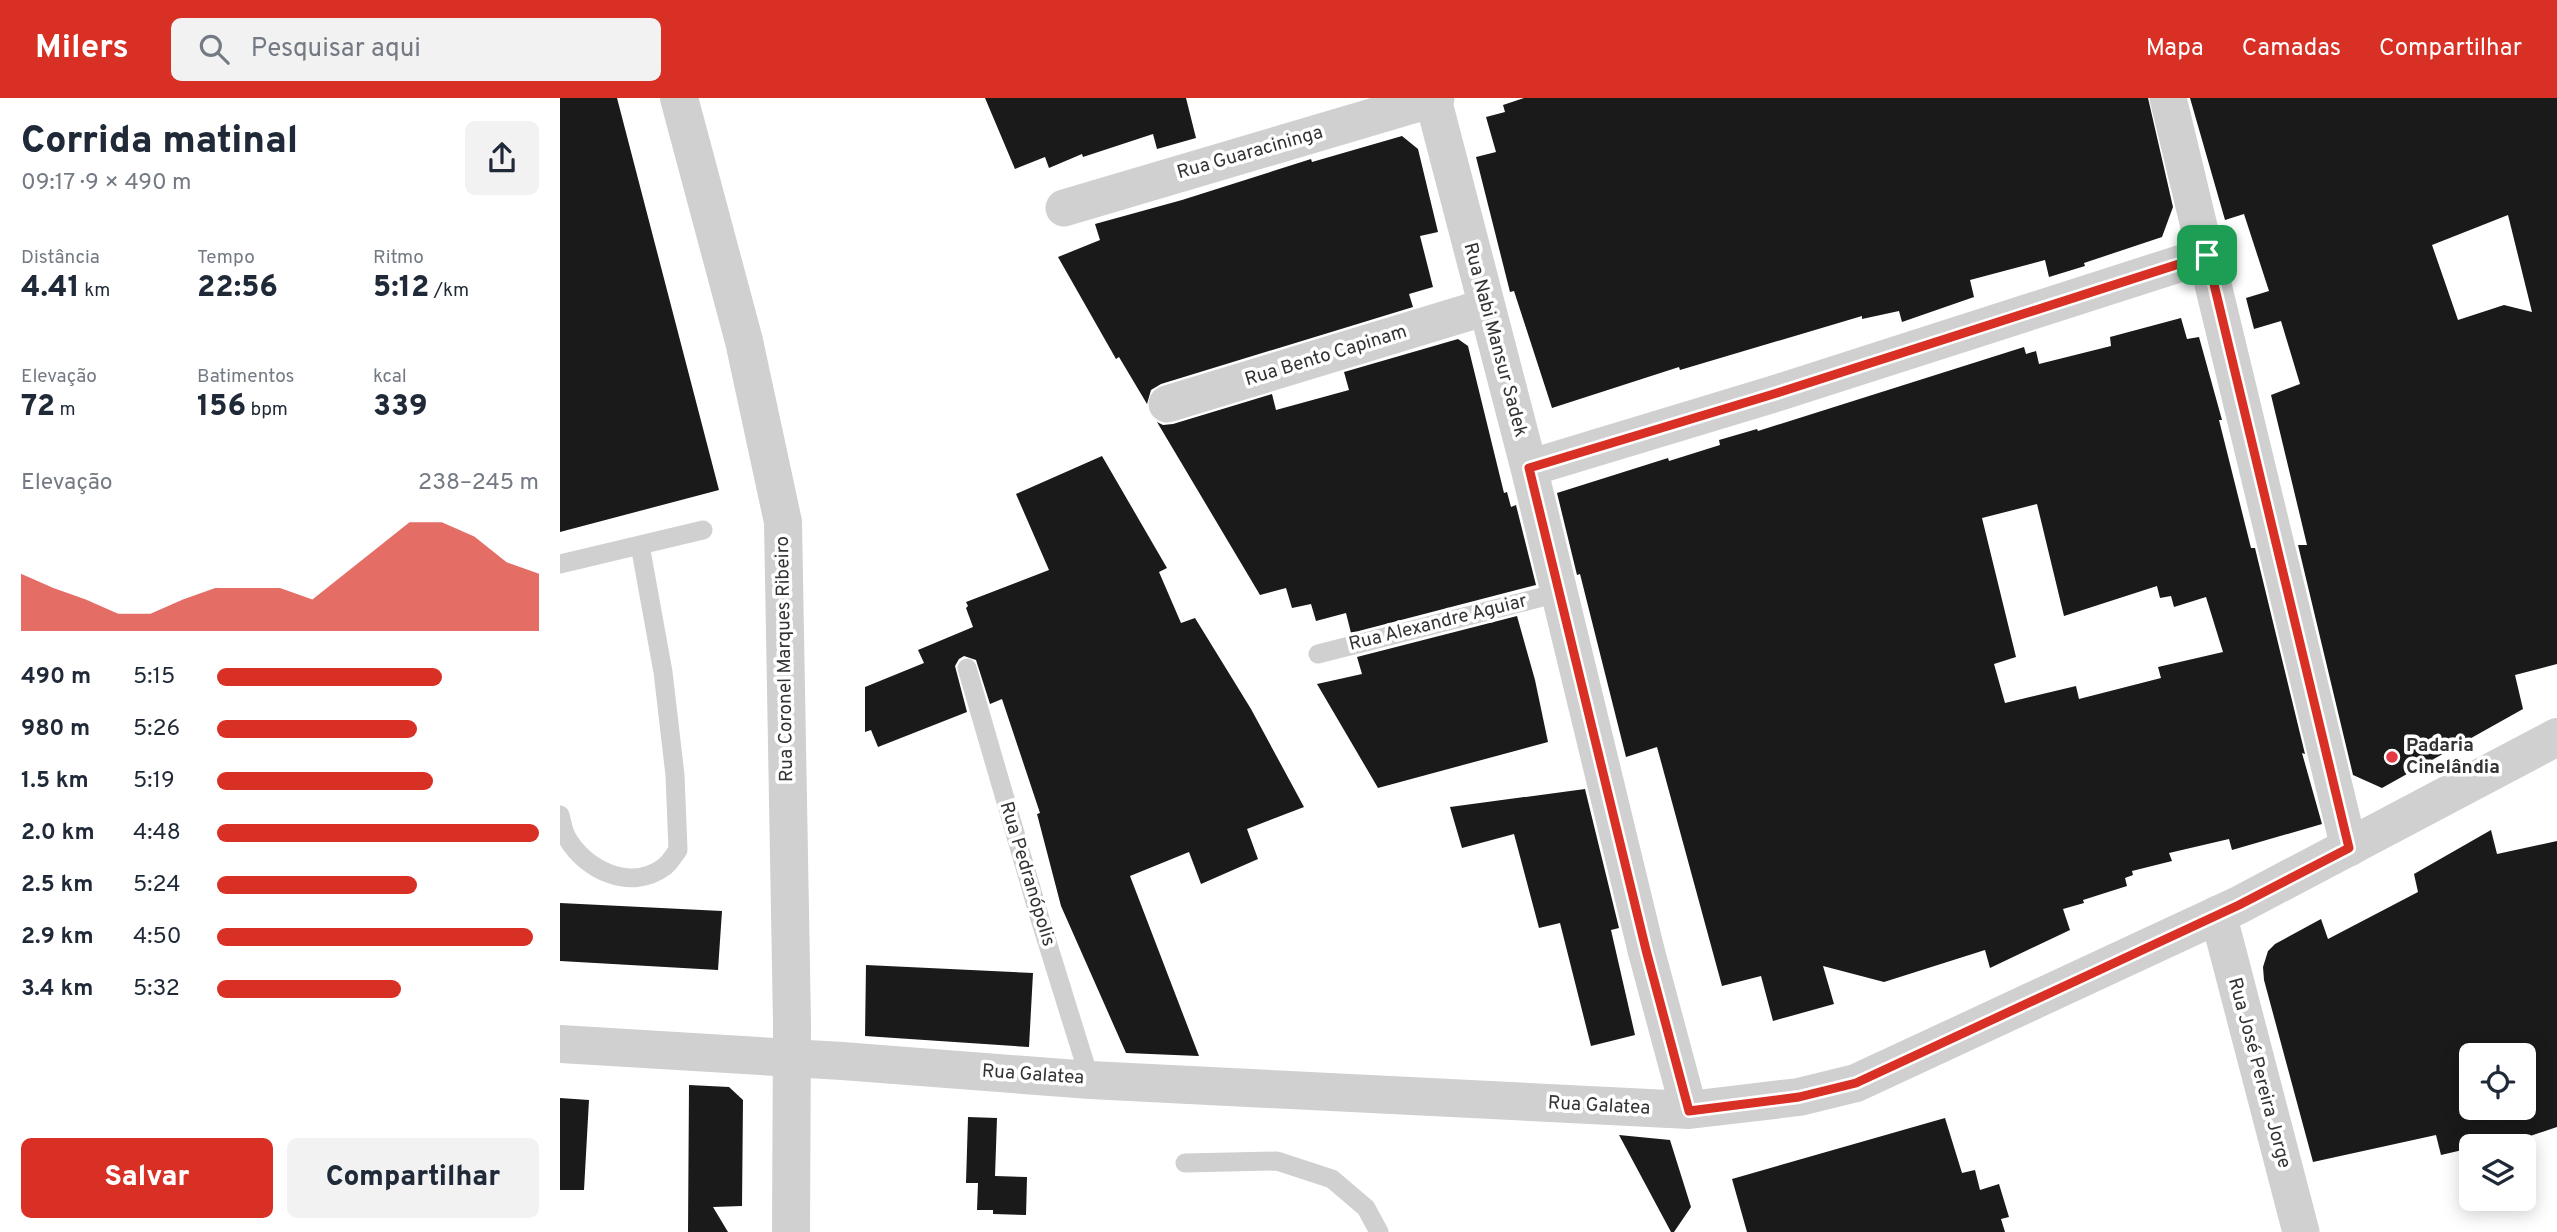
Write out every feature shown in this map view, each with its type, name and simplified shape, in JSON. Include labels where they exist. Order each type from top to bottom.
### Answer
[{"type":"street","name":"Rua Coronel Marques Ribeiro","points":[[679,98],[744,341],[783,522],[792,1058],[791,1232]]},
{"type":"street","name":"Rua Guaracininga","points":[[1064,208],[1434,98]]},
{"type":"street","name":"Rua Nabi Mansur Sadek","points":[[1434,98],[1529,468],[1646,950],[1689,1111]]},
{"type":"street","points":[[2168,98],[2349,848]]},
{"type":"street","points":[[1529,468],[1777,393],[2207,255]]},
{"type":"street","name":"Rua Bento Capinam","points":[[1167,404],[1486,307]]},
{"type":"street","name":"Rua Galatea","points":[[560,1044],[1090,1080],[1689,1111],[1799,1097],[1856,1083],[2218,914],[2349,848],[2557,737]]},
{"type":"street","name":"Rua José Pereira Jorge","points":[[2218,914],[2301,1232]]},
{"type":"lane","points":[[560,564],[703,530]]},
{"type":"lane","points":[[560,815],[566,836],[584,859],[609,874],[635,879],[664,867],[678,850],[675,775],[663,672],[640,545]]},
{"type":"lane","name":"Rua Alexandre Aguiar","points":[[1318,654],[1558,593]]},
{"type":"lane","name":"Rua Pedranópolis","points":[[967,668],[1090,1080]]},
{"type":"lane","points":[[1185,1163],[1277,1161],[1332,1179],[1366,1208],[1379,1232]]},
{"type":"building","points":[[560,98],[617,98],[719,490],[560,532]]},
{"type":"building","points":[[985,98],[1186,98],[1196,138],[1157,149],[1153,134],[1083,157],[1082,154],[1049,168],[1045,157],[1015,169]]},
{"type":"building","points":[[1524,98],[2148,98],[2173,207],[2162,237],[2084,263],[2085,266],[2049,277],[2045,260],[1970,280],[1974,297],[1902,322],[1899,311],[1862,319],[1862,316],[1680,370],[1679,367],[1552,408],[1514,291],[1510,292],[1476,157],[1496,152],[1486,117],[1505,112],[1503,105]]},
{"type":"building","points":[[2190,98],[2557,98],[2557,664],[2515,675],[2523,709],[2382,788],[2353,775],[2298,545],[2307,545],[2271,395],[2300,384],[2281,321],[2254,329],[2246,298],[2269,291],[2244,214],[2225,220]],"holes":[[[2508,215],[2532,312],[2504,305],[2458,320],[2432,245]]]},
{"type":"building","points":[[1402,136],[1418,149],[1438,232],[1420,236],[1433,287],[1409,294],[1413,307],[1161,384],[1151,390],[1147,404],[1119,357],[1116,359],[1058,257],[1100,240],[1095,224],[1311,159],[1312,162]]},
{"type":"building","points":[[2181,318],[2187,339],[2199,337],[2222,420],[2219,420],[2251,548],[2255,548],[2305,754],[2302,753],[2322,824],[2232,850],[2229,839],[2169,853],[2172,861],[2132,871],[2133,875],[2125,878],[2127,886],[2063,909],[2070,930],[1990,968],[1985,950],[1884,982],[1823,966],[1834,1004],[1773,1021],[1761,976],[1722,986],[1657,747],[1626,757],[1557,493],[1668,458],[1669,461],[1720,445],[1719,440],[1757,429],[1758,431],[2024,347],[2026,354],[2036,351],[2039,364],[2111,346],[2110,337]],"holes":[[[2037,504],[2064,616],[2157,586],[2160,598],[2171,596],[2174,607],[2206,597],[2223,652],[2158,667],[2161,678],[2079,699],[2076,686],[2005,703],[1994,664],[2016,657],[1982,518]]]},
{"type":"building","points":[[1458,339],[1468,346],[1504,493],[1507,492],[1511,507],[1516,505],[1536,585],[1351,633],[1346,613],[1316,621],[1311,604],[1292,608],[1286,588],[1260,595],[1157,422],[1163,425],[1173,424],[1272,394],[1276,410],[1349,390],[1344,372]]},
{"type":"building","points":[[1102,456],[1167,568],[1159,572],[1181,623],[1195,618],[1251,709],[1304,807],[1247,829],[1258,859],[1201,884],[1189,852],[1130,876],[1199,1056],[1126,1053],[1061,906],[1037,814],[1040,813],[1002,699],[990,704],[976,660],[964,656],[955,666],[967,712],[878,747],[871,730],[865,732],[865,687],[924,663],[918,650],[973,627],[966,602],[1049,570],[1016,494]]},
{"type":"building","points":[[1517,616],[1535,680],[1548,742],[1378,788],[1317,684],[1362,674],[1357,657]]},
{"type":"building","points":[[1585,789],[1619,928],[1611,930],[1635,1035],[1591,1046],[1560,923],[1539,928],[1514,834],[1462,848],[1450,807]]},
{"type":"building","points":[[2491,830],[2497,854],[2557,841],[2557,1127],[2536,1134],[2459,1134],[2459,1151],[2441,1155],[2436,1135],[2313,1162],[2264,980],[2263,967],[2268,951],[2275,944],[2321,919],[2328,939],[2418,892],[2414,874]]},
{"type":"building","points":[[560,903],[722,911],[718,970],[560,961]]},
{"type":"building","points":[[866,965],[1033,973],[1029,1047],[865,1036]]},
{"type":"building","points":[[689,1085],[729,1087],[743,1100],[742,1206],[713,1207],[728,1232],[688,1232]]},
{"type":"building","points":[[560,1098],[589,1100],[584,1190],[560,1190]]},
{"type":"building","points":[[968,1117],[997,1118],[995,1176],[1027,1177],[1026,1215],[993,1214],[993,1210],[977,1210],[978,1183],[966,1183]]},
{"type":"building","points":[[1945,1118],[1962,1173],[1975,1170],[1980,1190],[1999,1184],[2009,1217],[2001,1219],[2005,1232],[1747,1232],[1732,1179]]},
{"type":"building","points":[[1619,1135],[1670,1140],[1691,1207],[1674,1232],[1671,1232]]},
{"type":"place","name":"Padaria Cinelândia","points":[[2392,757]]},
{"type":"route","points":[[2207,255],[2349,848],[2239,905],[1856,1083],[1799,1097],[1689,1111],[1646,950],[1529,468],[1777,393],[2207,255]]}]
